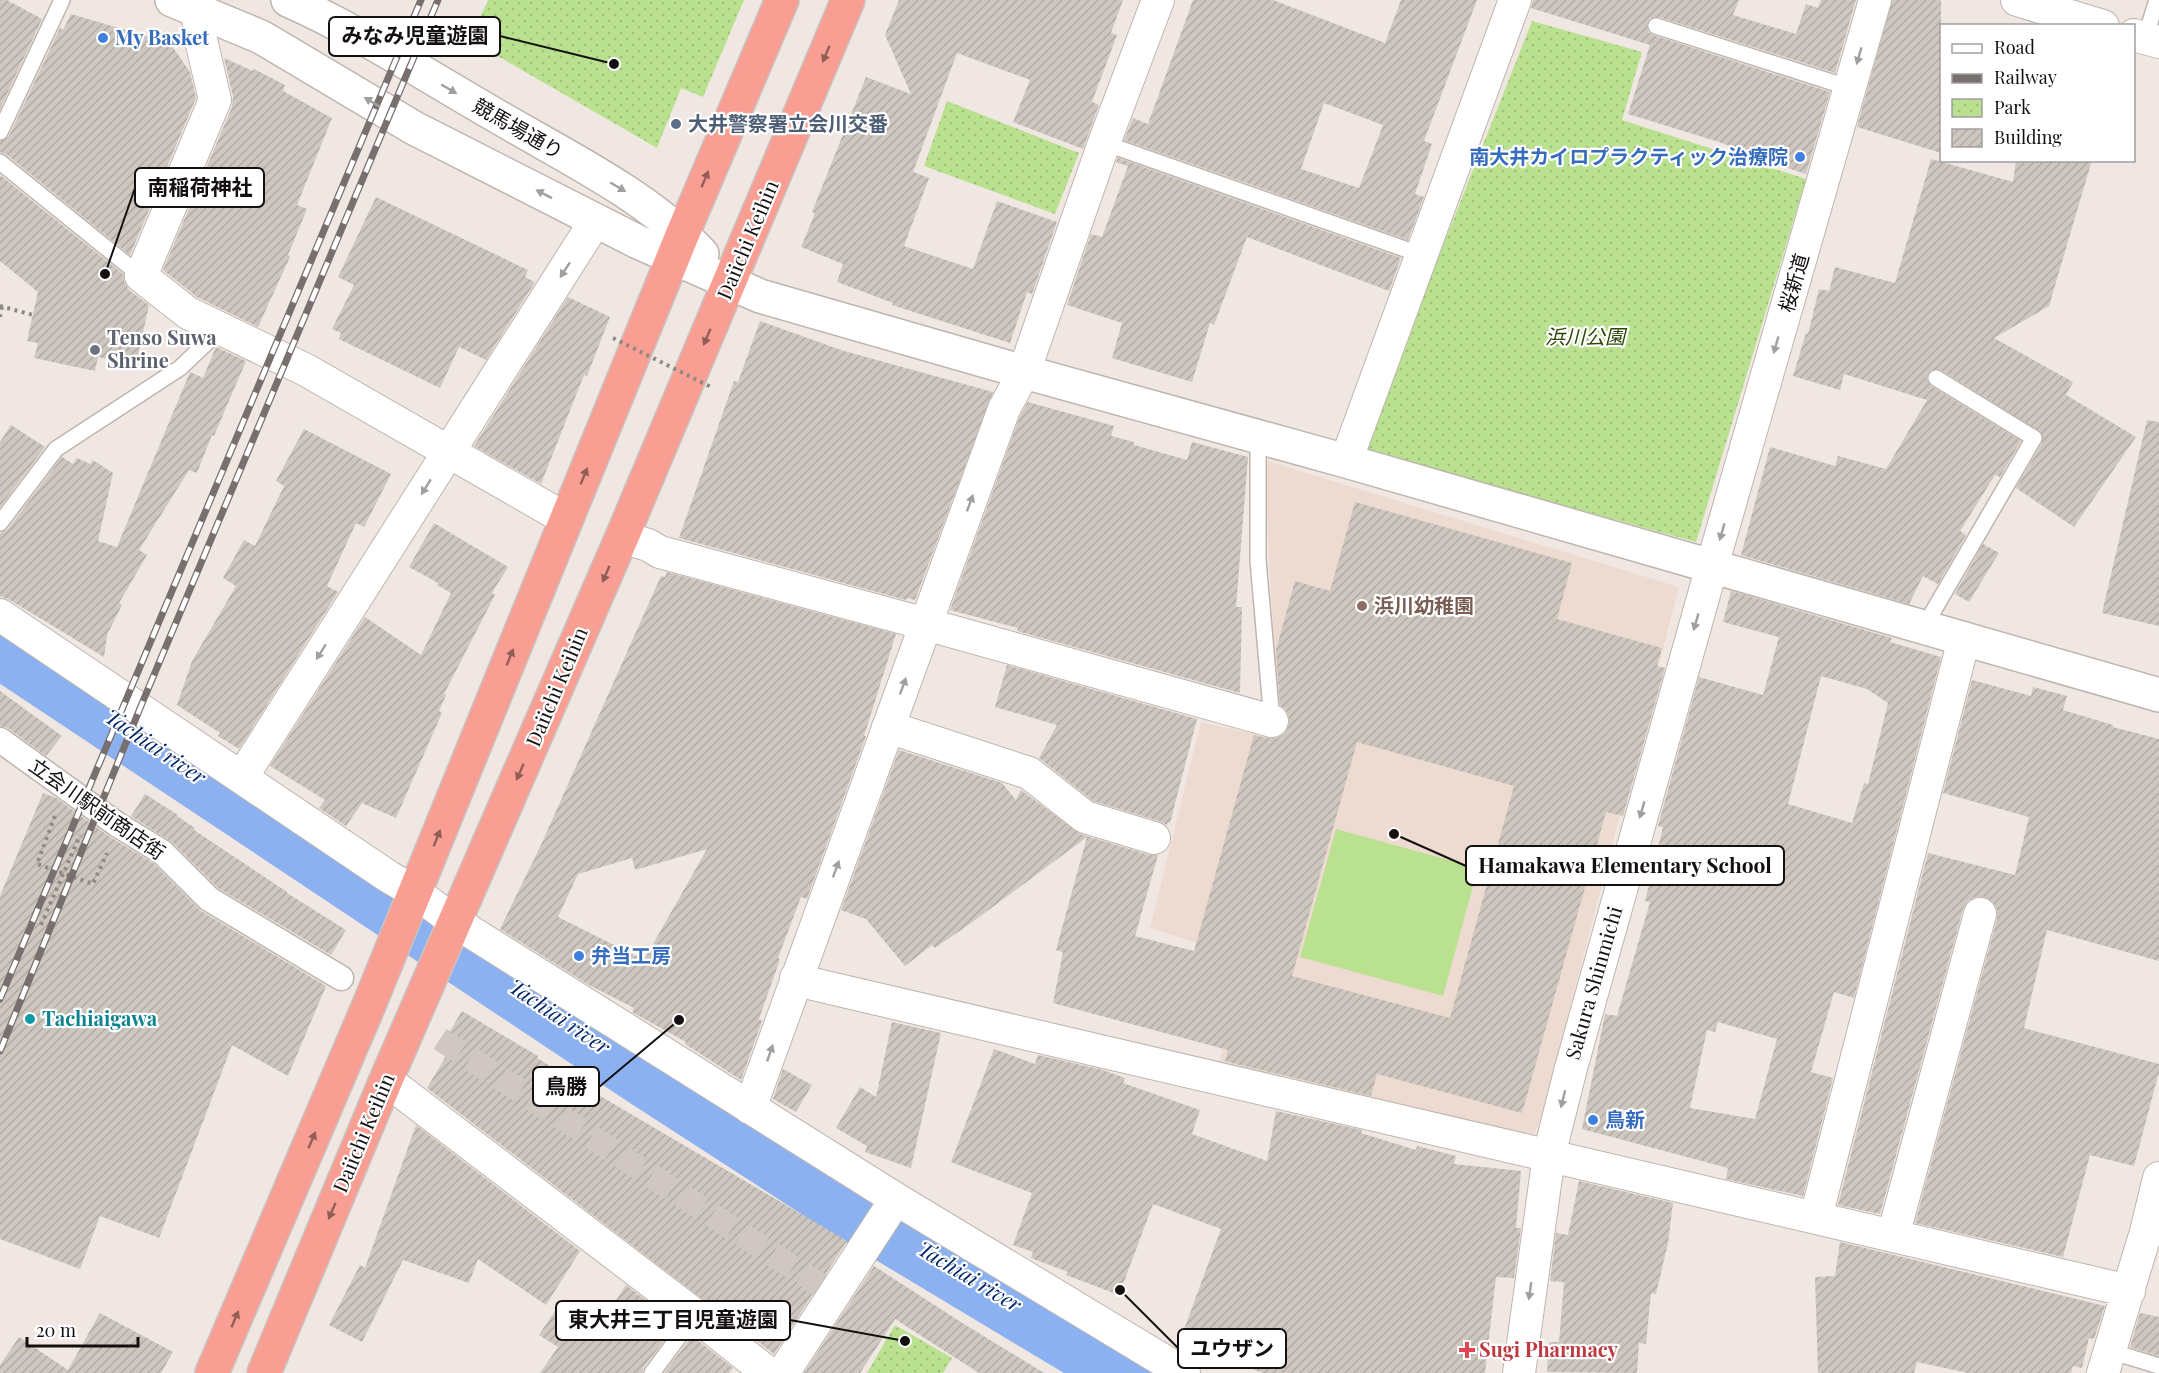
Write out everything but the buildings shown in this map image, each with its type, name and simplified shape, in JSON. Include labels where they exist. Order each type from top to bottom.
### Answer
[{"type":"highway","points":[[212,1373],[323,1115],[678,245],[782,0]]},
{"type":"highway","name":"Daiichi Keihin","points":[[264,1373],[386,1080],[622,537],[848,0]]},
{"type":"street","name":"競馬場通り","points":[[288,0],[351,32],[625,192],[678,245]]},
{"type":"street","points":[[750,1108],[1004,409],[1024,372],[1104,143],[1158,0]]},
{"type":"street","points":[[1346,461],[1515,0]]},
{"type":"street","name":"桜新道","points":[[1712,566],[1875,0]]},
{"type":"street","points":[[2017,0],[2096,24]]},
{"type":"street","points":[[184,4],[261,37],[414,128],[596,220],[678,245],[730,283],[760,296],[1024,372],[1257,435],[2159,695]]},
{"type":"street","points":[[184,4],[201,40],[215,100],[141,276],[188,313],[306,370],[566,519]]},
{"type":"street","points":[[242,777],[596,220]]},
{"type":"street","points":[[622,537],[648,545],[660,552],[1272,721]]},
{"type":"street","name":"Sakura Shinmichi","points":[[1519,1373],[1549,1155],[1580,1034],[1712,566]]},
{"type":"street","points":[[0,615],[389,877],[412,899],[452,928],[750,1108],[892,1205],[1184,1373]]},
{"type":"street","points":[[1816,1218],[1965,639]]},
{"type":"street","points":[[888,727],[1029,773],[1085,817],[1154,838]]},
{"type":"street","name":"立会川駅前商店街","points":[[0,740],[118,825],[162,852],[208,899],[341,978]]},
{"type":"street","points":[[1893,1236],[1980,914]]},
{"type":"street","points":[[796,978],[813,984],[2129,1291]]},
{"type":"street","points":[[386,1080],[768,1373]]},
{"type":"street","points":[[2107,1362],[2129,1291],[2152,1234],[2159,1178]]},
{"type":"street","points":[[783,1373],[892,1205]]},
{"type":"lane","points":[[2,122],[62,0]]},
{"type":"lane","points":[[2146,38],[2157,0]]},
{"type":"lane","points":[[1656,26],[1850,88]]},
{"type":"lane","points":[[1104,143],[1422,255]]},
{"type":"lane","points":[[0,162],[141,276]]},
{"type":"lane","points":[[0,523],[56,449],[180,368],[221,329]]},
{"type":"lane","points":[[1924,627],[2034,438],[1936,378]]},
{"type":"lane","points":[[1257,435],[1258,560],[1272,721]]},
{"type":"lane","points":[[652,1373],[695,1315]]},
{"type":"lane","points":[[2107,1362],[2159,1366]]},
{"type":"path","points":[[0,317],[1,306],[33,315]]},
{"type":"path","points":[[613,338],[711,387]]},
{"type":"path","points":[[67,788],[37,864],[93,884]]},
{"type":"path","points":[[41,925],[76,846]]},
{"type":"shaded area","points":[[1264,460],[1679,587],[1543,1112],[1533,1138],[1218,1066],[1249,959],[1150,928],[1201,722],[1279,739]]},
{"type":"green space","points":[[488,0],[744,0],[703,97],[681,88],[657,148],[470,40]]},
{"type":"green space","name":"浜川公園","points":[[1532,21],[1642,52],[1622,120],[1806,179],[1696,542],[1362,450]]},
{"type":"green space","points":[[947,101],[1079,153],[1055,214],[924,166]]},
{"type":"green space","points":[[1336,829],[1478,868],[1443,996],[1300,957]]},
{"type":"green space","points":[[895,1325],[952,1358],[943,1373],[867,1373]]},
{"type":"waterway","name":"Tachiai river","points":[[0,644],[646,1074],[845,1203],[1128,1373]]},
{"type":"tunnel","points":[[440,1039],[834,1294]]},
{"type":"railway","points":[[0,999],[421,0]]},
{"type":"railway","points":[[0,1051],[143,701],[438,0]]},
{"type":"place","name":"My Basket","points":[[103,38]]},
{"type":"place","name":"みなみ児童遊園","points":[[614,64]]},
{"type":"place","name":"大井警察署立会川交番","points":[[676,124]]},
{"type":"place","name":"南大井カイロプラクティック治療院","points":[[1800,157]]},
{"type":"place","name":"南稲荷神社","points":[[105,274]]},
{"type":"place","name":"Tenso Suwa Shrine","points":[[95,350]]},
{"type":"place","name":"浜川幼稚園","points":[[1362,606]]},
{"type":"place","name":"Hamakawa Elementary School","points":[[1394,834]]},
{"type":"place","name":"弁当工房","points":[[579,956]]},
{"type":"place","name":"Tachiaigawa","points":[[30,1019]]},
{"type":"place","name":"鳥勝","points":[[679,1020]]},
{"type":"place","name":"鳥新","points":[[1593,1120]]},
{"type":"place","name":"ユウザン","points":[[1120,1290]]},
{"type":"place","name":"東大井三丁目児童遊園","points":[[905,1341]]},
{"type":"place","name":"Sugi Pharmacy","points":[[1467,1350]]}]
